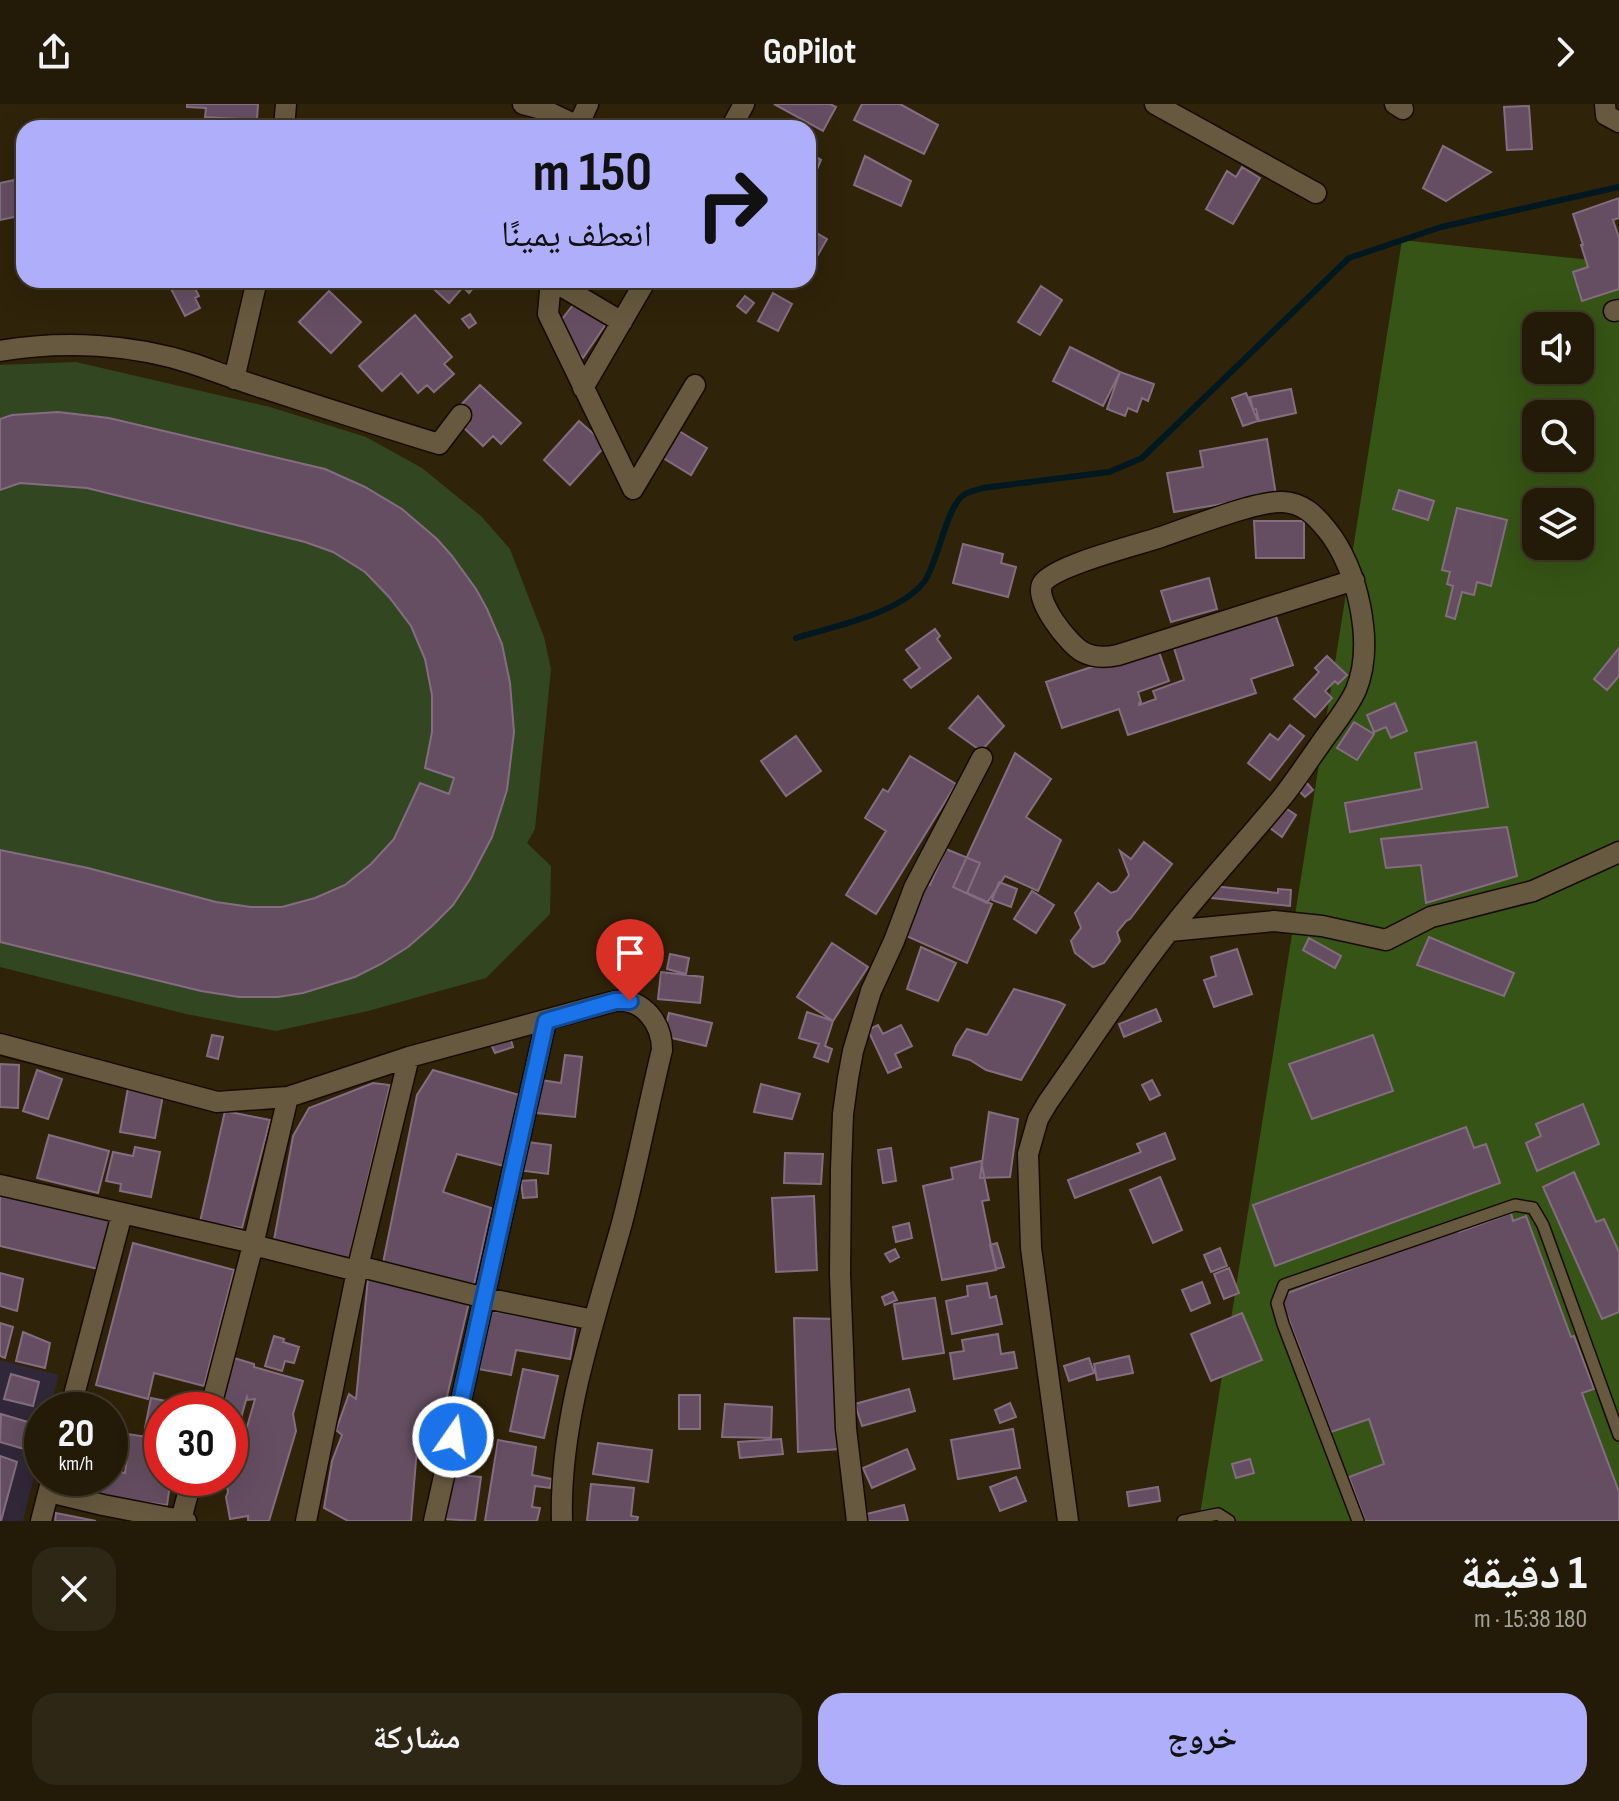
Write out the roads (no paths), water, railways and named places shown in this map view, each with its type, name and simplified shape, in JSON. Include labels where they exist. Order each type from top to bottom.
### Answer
[{"type":"street","points":[[523,104],[565,120]]},
{"type":"street","points":[[1155,104],[1316,193]]},
{"type":"street","points":[[1605,104],[1606,115],[1619,122]]},
{"type":"street","points":[[234,379],[255,288]]},
{"type":"street","points":[[550,288],[548,314],[633,489],[695,385]]},
{"type":"street","points":[[565,288],[622,322]]},
{"type":"street","points":[[583,388],[641,288]]},
{"type":"street","points":[[0,351],[61,345],[149,353],[439,444],[461,415]]},
{"type":"street","points":[[1068,1521],[1031,1248],[1028,1154],[1038,1119],[1092,1036],[1170,931],[1282,797],[1346,708],[1356,690],[1362,668],[1363,643],[1354,580],[1337,542],[1312,513],[1298,504],[1270,503],[1224,515],[1073,566],[1047,579],[1041,589],[1048,610],[1067,640],[1084,653],[1105,658],[1354,580]]},
{"type":"street","points":[[857,1521],[846,1429],[840,1274],[841,1155],[848,1078],[871,991],[914,888],[982,758]]},
{"type":"street","points":[[1170,931],[1274,921],[1331,927],[1386,940],[1431,917],[1533,891],[1619,852]]},
{"type":"street","points":[[0,1044],[217,1102],[288,1097],[409,1057],[615,1001],[630,1001],[641,1006],[661,1035],[662,1050],[567,1431],[562,1521]]},
{"type":"street","points":[[434,1521],[546,1021]]},
{"type":"street","points":[[306,1521],[358,1269],[409,1057]]},
{"type":"street","points":[[215,1392],[288,1097]]},
{"type":"street","points":[[0,1185],[485,1298],[594,1320]]},
{"type":"street","points":[[75,1392],[122,1214]]},
{"type":"street","points":[[41,1521],[47,1496]]},
{"type":"street","points":[[79,1496],[103,1505],[184,1520],[189,1496]]},
{"type":"lane","points":[[1358,1521],[1283,1324],[1277,1303],[1284,1285],[1515,1205],[1533,1208],[1543,1225],[1619,1435]]},
{"type":"lane","points":[[1183,1521],[1218,1514],[1229,1521]]},
{"type":"waterway","points":[[796,638],[865,618],[899,603],[913,593],[929,574],[947,522],[958,500],[965,494],[983,488],[1109,472],[1142,458],[1349,258],[1441,227],[1619,187]]}]
